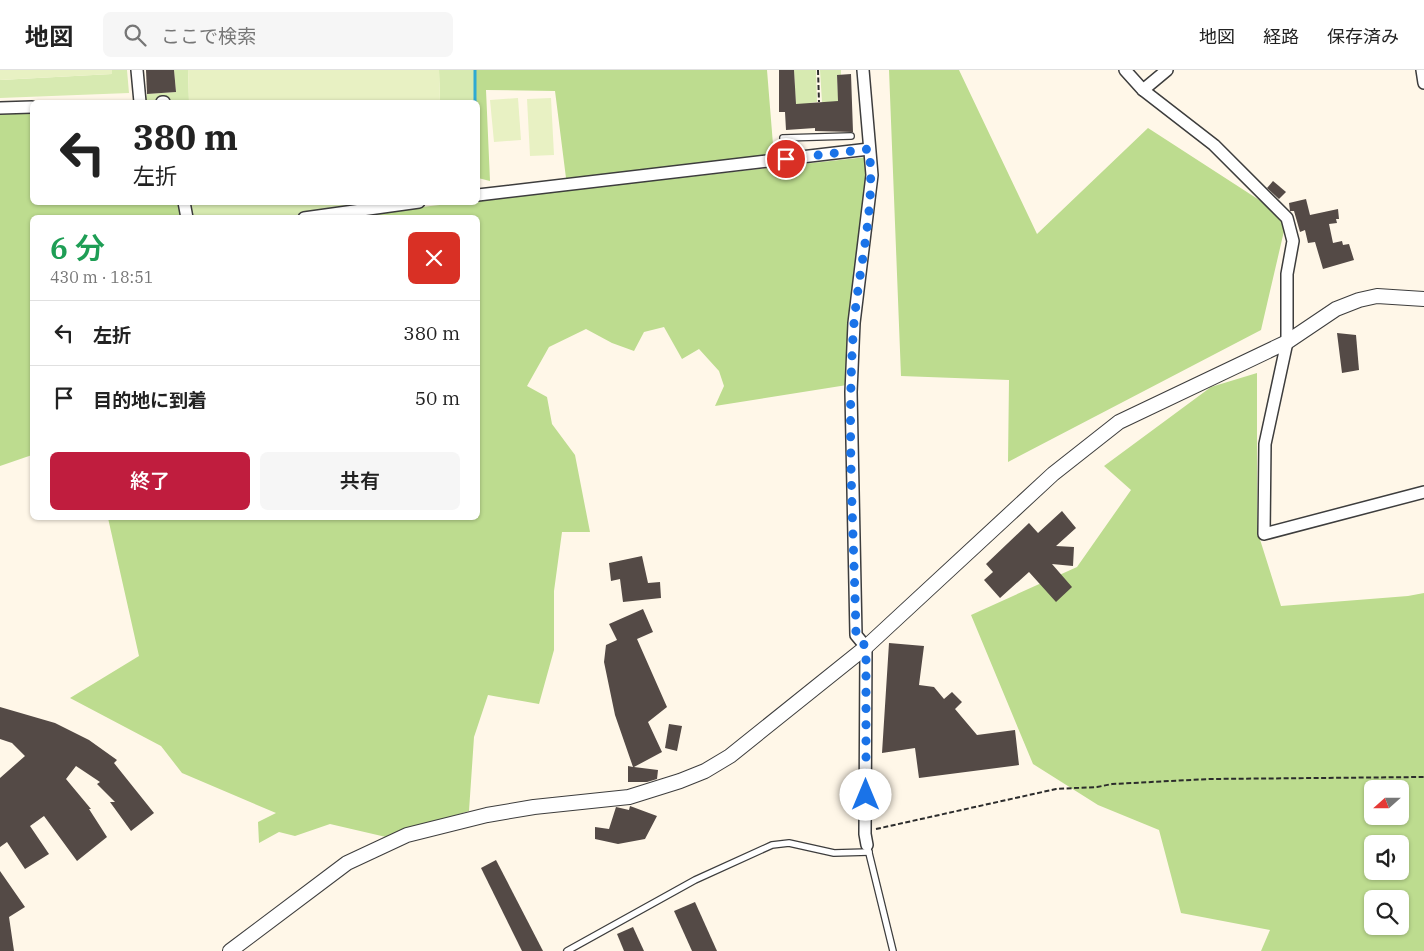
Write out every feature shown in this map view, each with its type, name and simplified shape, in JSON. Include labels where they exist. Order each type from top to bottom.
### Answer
[{"type":"street","points":[[137,70],[140,100]]},
{"type":"street","points":[[864,70],[872,175],[854,323],[851,392],[856,635],[866,647],[865,832],[868,848]]},
{"type":"street","points":[[1125,70],[1143,90],[1214,145],[1287,218],[1293,241],[1287,274],[1287,342],[1265,444],[1264,534],[1424,492]]},
{"type":"street","points":[[1143,90],[1166,70]]},
{"type":"street","points":[[1422,70],[1424,83]]},
{"type":"street","points":[[0,108],[30,107]]},
{"type":"street","points":[[480,195],[869,149]]},
{"type":"street","points":[[326,215],[397,205]]},
{"type":"street","points":[[230,951],[246,942],[348,863],[407,835],[534,807],[629,796],[656,790],[705,771],[730,756],[866,647],[1053,474],[1118,422],[1287,342],[1336,309],[1359,300],[1377,296],[1424,299]]},
{"type":"lane","points":[[786,159],[783,138],[851,136]]},
{"type":"lane","points":[[566,951],[695,880],[772,845],[789,843],[834,853],[868,848],[893,951]]},
{"type":"path","points":[[818,70],[819,102]]},
{"type":"path","points":[[865,832],[1056,790],[1112,784],[1210,779],[1424,777]]},
{"type":"green space","points":[[0,70],[112,70],[112,74],[0,80]]},
{"type":"green space","points":[[112,70],[127,70],[129,93],[0,98],[0,80],[112,74]]},
{"type":"green space","points":[[174,70],[188,70],[189,100],[146,100],[147,94],[176,92]]},
{"type":"green space","points":[[188,70],[439,70],[440,100],[189,100]]},
{"type":"green space","points":[[439,70],[475,70],[475,100],[440,100]]},
{"type":"green space","points":[[475,70],[767,70],[774,157],[566,178],[555,91],[486,90],[490,181],[480,178],[480,100],[476,100]]},
{"type":"green space","points":[[794,70],[816,70],[817,102],[810,103],[810,106],[796,108]]},
{"type":"green space","points":[[820,70],[841,70],[841,75],[837,75],[839,116],[822,102]]},
{"type":"green space","points":[[889,70],[959,70],[1037,234],[1148,128],[1287,218],[1261,330],[1008,462],[1009,380],[901,376]]},
{"type":"green space","points":[[518,98],[521,140],[494,142],[490,100]]},
{"type":"green space","points":[[551,98],[554,155],[530,156],[527,99]]},
{"type":"green space","points":[[30,111],[30,205],[181,205],[183,215],[30,215],[30,456],[0,466],[0,113]]},
{"type":"green space","points":[[867,157],[869,177],[847,385],[715,406],[724,386],[719,371],[699,349],[682,359],[664,327],[644,332],[634,351],[612,343],[586,329],[549,347],[527,386],[547,397],[552,424],[575,455],[590,532],[562,532],[554,591],[554,650],[539,704],[488,695],[474,737],[469,811],[386,837],[330,824],[295,836],[279,832],[259,843],[258,822],[276,813],[182,773],[161,746],[70,698],[139,656],[108,520],[480,520],[480,215],[352,215],[439,205],[480,205],[480,200]]},
{"type":"green space","points":[[186,205],[387,205],[312,215],[189,215]]},
{"type":"green space","points":[[1257,373],[1257,530],[1281,606],[1408,596],[1424,593],[1424,951],[1261,951],[1270,930],[1181,913],[1159,830],[1098,805],[1033,764],[971,615],[1077,567],[1131,490],[1104,466],[1211,387]]},
{"type":"building","points":[[146,70],[174,70],[176,92],[147,94]]},
{"type":"building","points":[[779,70],[794,70],[796,104],[838,101],[837,75],[851,74],[853,132],[815,131],[815,128],[786,130],[785,112],[779,112]]},
{"type":"building","points":[[1273,181],[1286,192],[1279,199],[1267,188]]},
{"type":"building","points":[[1306,199],[1310,215],[1338,209],[1339,219],[1336,219],[1337,223],[1329,224],[1333,243],[1342,241],[1343,245],[1349,244],[1354,260],[1323,269],[1315,242],[1308,243],[1305,230],[1300,232],[1294,211],[1290,211],[1289,203]]},
{"type":"building","points":[[1337,333],[1356,335],[1359,370],[1342,373]]},
{"type":"building","points":[[1062,511],[1076,528],[1056,546],[1074,547],[1073,566],[1052,564],[1072,587],[1056,602],[1029,572],[1000,598],[984,580],[993,572],[986,564],[1029,523],[1038,533]]},
{"type":"building","points":[[642,556],[648,583],[660,582],[661,598],[623,602],[620,579],[611,581],[609,563]]},
{"type":"building","points":[[643,609],[653,632],[637,639],[667,707],[648,722],[662,752],[634,767],[658,770],[657,779],[647,782],[628,782],[628,766],[633,767],[615,715],[604,662],[606,645],[617,640],[609,624]]},
{"type":"building","points":[[889,643],[924,646],[919,685],[934,687],[944,699],[952,692],[962,702],[955,709],[977,735],[1015,730],[1019,765],[919,778],[915,748],[882,753]]},
{"type":"building","points":[[0,707],[55,723],[89,740],[117,760],[114,763],[154,813],[131,831],[110,802],[115,802],[97,784],[100,782],[76,766],[66,779],[91,809],[89,809],[107,837],[77,861],[44,816],[30,826],[49,854],[25,869],[7,842],[0,847],[0,778],[25,756],[12,743],[0,739]]},
{"type":"building","points":[[669,724],[682,726],[677,751],[665,748]]},
{"type":"building","points":[[630,806],[657,816],[645,839],[618,844],[595,839],[595,827],[609,829],[616,807],[629,810]]},
{"type":"building","points":[[496,860],[543,951],[522,951],[481,868]]},
{"type":"building","points":[[0,871],[25,907],[9,917],[14,951],[0,951]]},
{"type":"building","points":[[695,902],[717,951],[692,951],[674,911]]},
{"type":"building","points":[[633,927],[644,951],[624,951],[617,934]]},
{"type":"waterway","points":[[475,70],[475,100]]},
{"type":"route","points":[[786,159],[869,149],[872,175],[854,323],[851,392],[856,635],[866,647],[866,795]]}]
